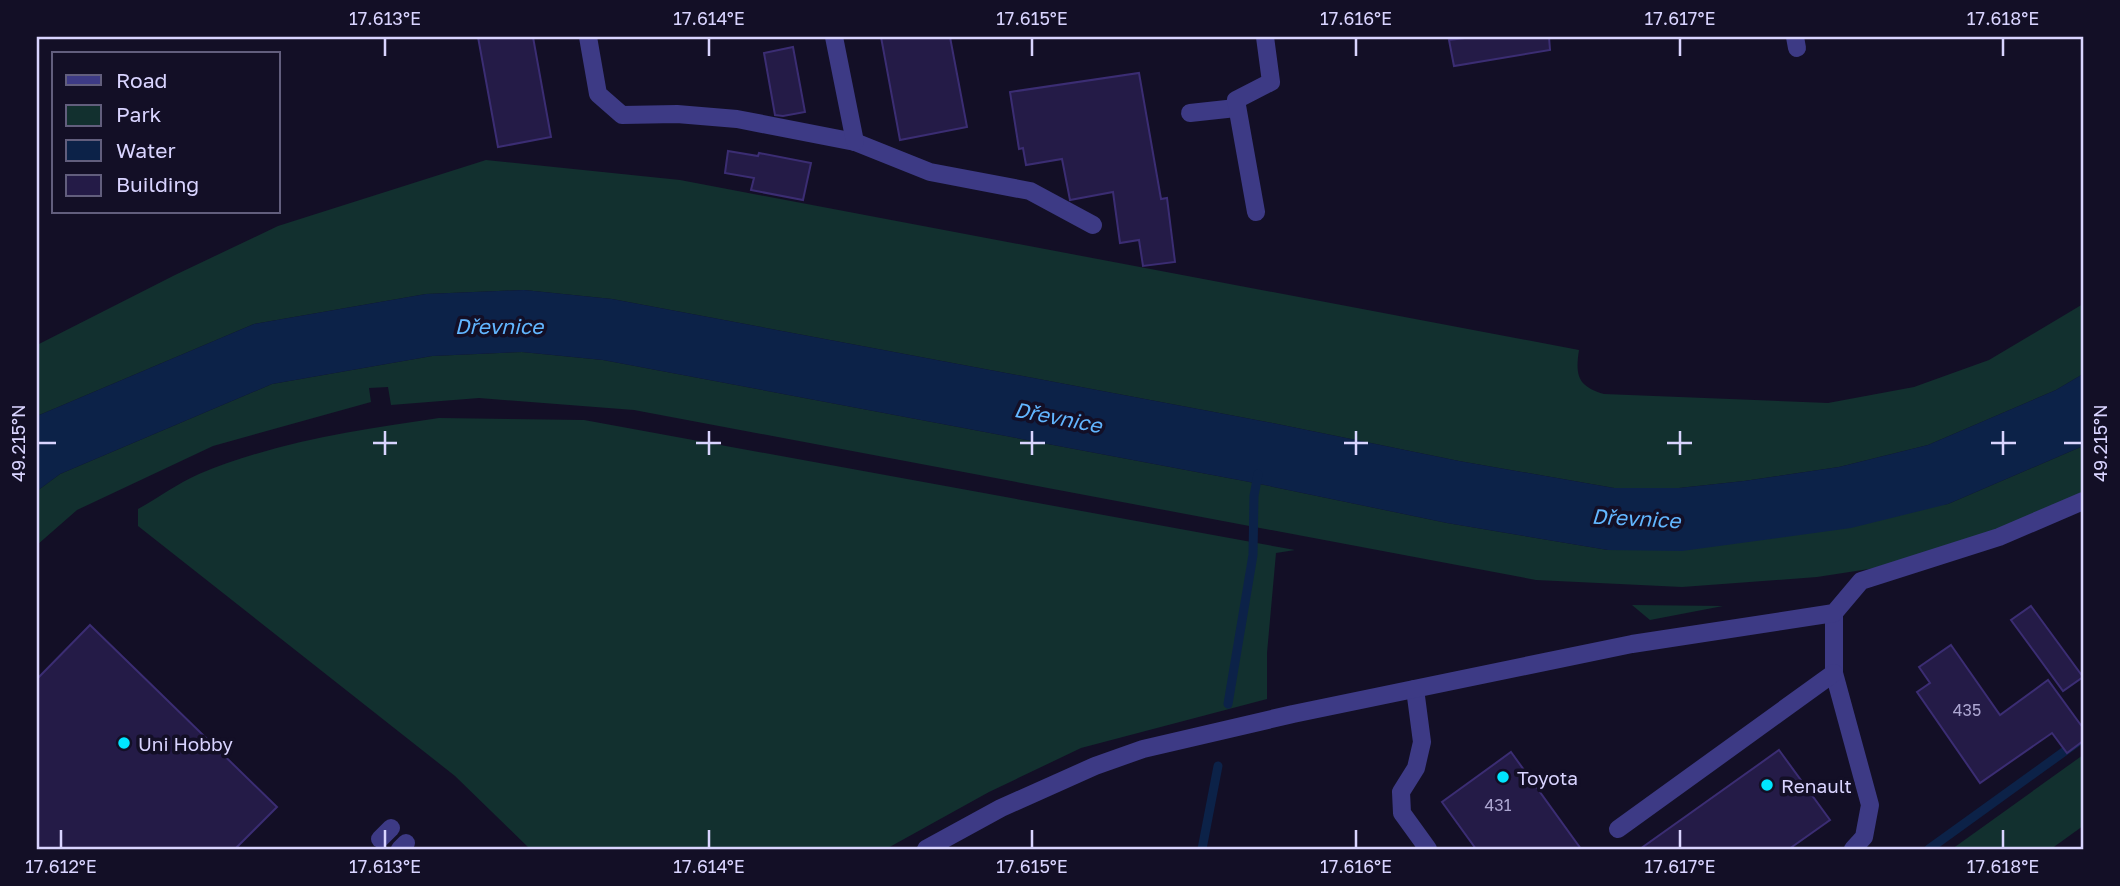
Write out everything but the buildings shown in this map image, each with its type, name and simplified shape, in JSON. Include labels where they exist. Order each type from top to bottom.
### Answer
[{"type":"street","points":[[588,37],[598,94],[622,116],[677,114],[737,119],[855,142],[930,172],[1030,191],[1093,225]]},
{"type":"street","points":[[834,37],[855,142]]},
{"type":"street","points":[[1256,212],[1236,100],[1271,82],[1265,37]]},
{"type":"street","points":[[1190,113],[1236,107]]},
{"type":"street","points":[[1853,849],[1864,837],[1870,805],[1834,673],[1834,613],[1861,581],[1999,537],[2083,501]]},
{"type":"street","points":[[926,849],[1001,808],[1096,766],[1143,749],[1293,714],[1632,644],[1834,613]]},
{"type":"street","points":[[1618,829],[1834,673]]},
{"type":"street","points":[[1415,689],[1422,742],[1416,768],[1401,792],[1402,813],[1429,849]]},
{"type":"green space","points":[[486,160],[680,180],[1579,350],[1580,379],[1595,391],[1604,394],[1828,403],[1914,387],[1989,360],[2083,304],[2083,374],[2056,390],[1928,445],[1839,467],[1679,488],[1614,488],[1459,461],[1267,422],[612,299],[524,290],[426,294],[254,324],[37,416],[37,345],[278,226]]},
{"type":"green space","points":[[522,352],[603,360],[1255,483],[1447,523],[1608,550],[1948,504],[2083,446],[2083,499],[1895,565],[1817,577],[1682,587],[1536,580],[634,410],[479,398],[391,405],[388,387],[369,388],[371,402],[213,446],[77,510],[37,545],[37,491],[60,474],[272,384],[432,356]]},
{"type":"green space","points":[[439,418],[584,420],[1295,550],[1276,553],[1267,653],[1267,699],[1081,748],[989,792],[886,849],[530,849],[455,776],[138,526],[138,509],[191,478],[228,463],[317,438]]},
{"type":"green space","points":[[1632,605],[1723,606],[1650,620]]},
{"type":"green space","points":[[2083,755],[2083,826],[2051,849],[1952,849]]},
{"type":"water","name":"Dřevnice","points":[[524,290],[612,299],[1267,422],[1459,461],[1614,488],[1679,488],[1839,467],[1928,445],[2056,390],[2083,374],[2083,446],[1948,504],[1851,528],[1682,551],[1608,550],[1447,523],[1255,483],[603,360],[522,352],[432,356],[272,384],[60,474],[37,491],[37,416],[254,324],[426,294]]},
{"type":"waterway","points":[[1228,704],[1253,555],[1254,496],[1258,474]]},
{"type":"waterway","points":[[1929,849],[2083,738]]},
{"type":"waterway","points":[[1202,849],[1218,766]]},
{"type":"place","name":"Uni Hobby","points":[[124,743]]},
{"type":"place","name":"Toyota","points":[[1503,777]]},
{"type":"place","name":"Renault","points":[[1767,785]]}]
